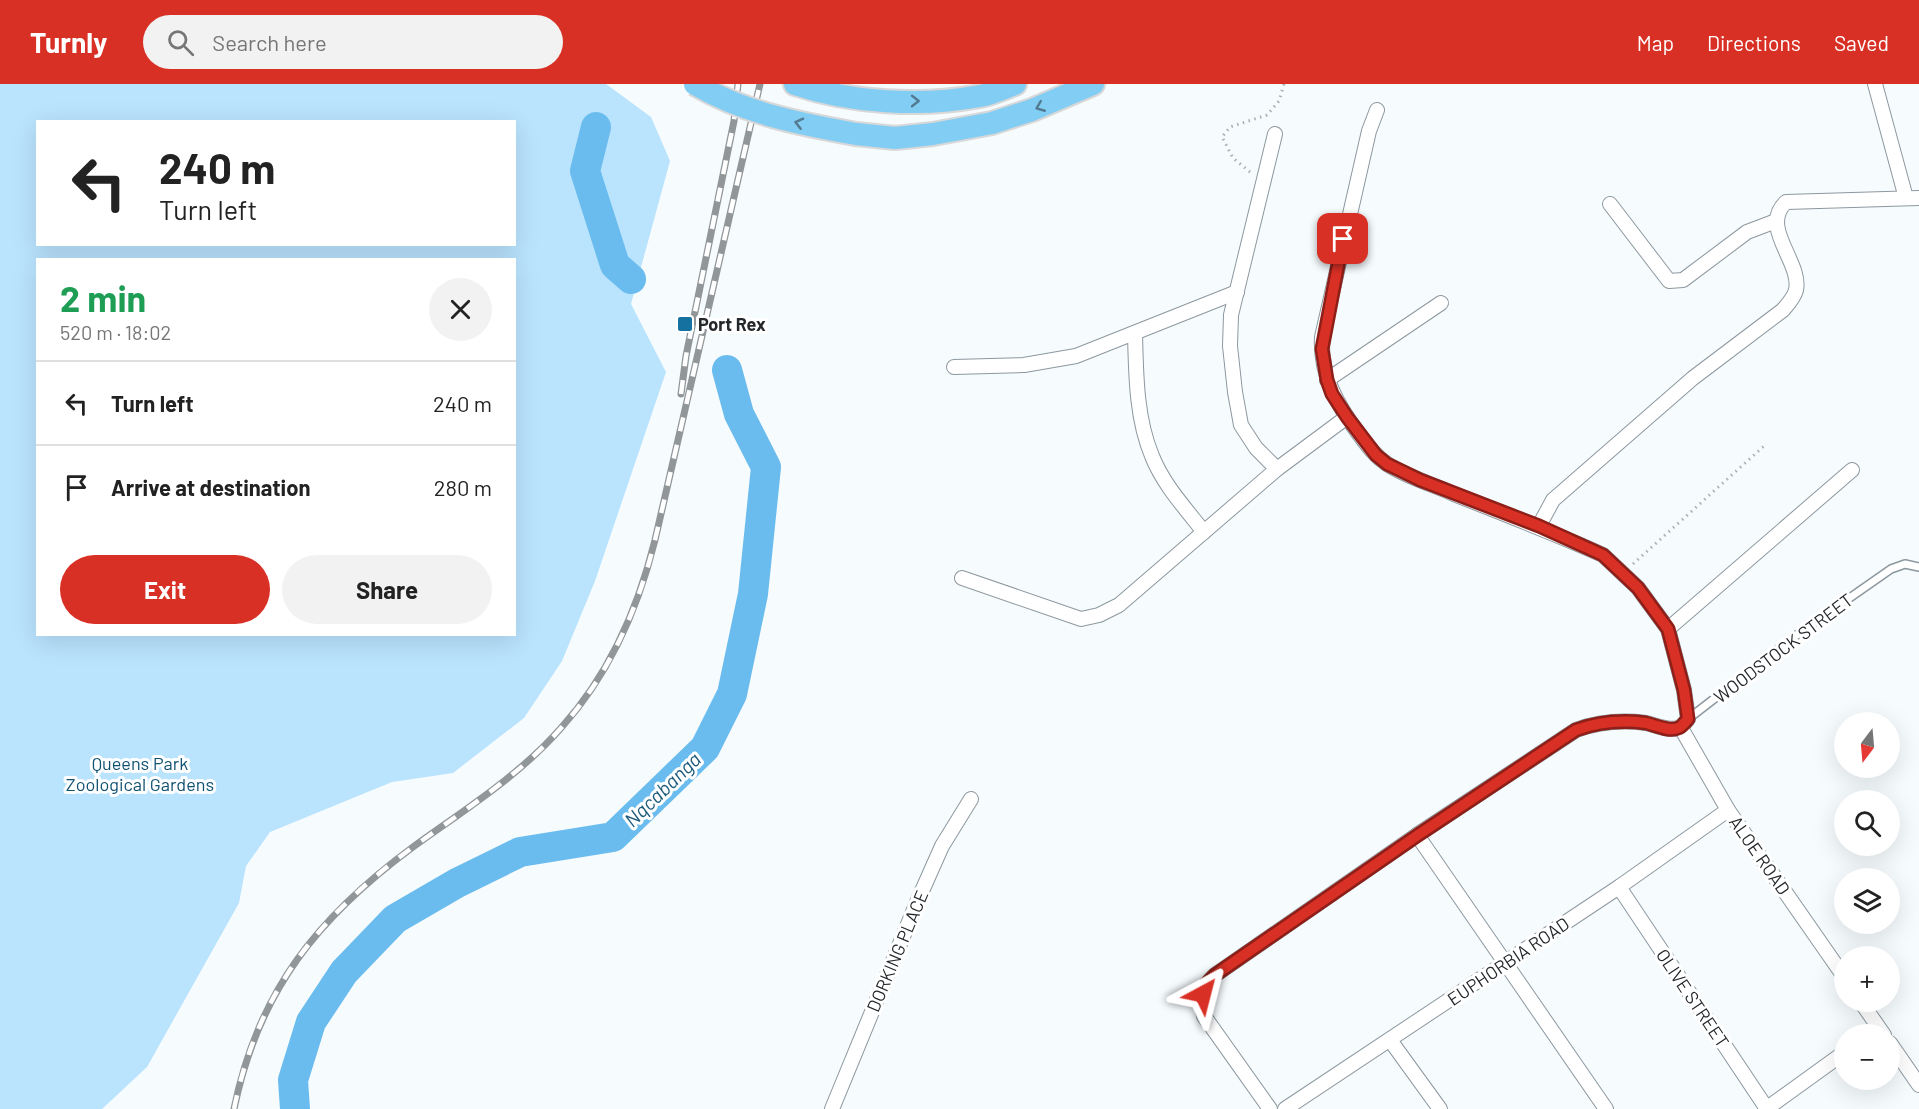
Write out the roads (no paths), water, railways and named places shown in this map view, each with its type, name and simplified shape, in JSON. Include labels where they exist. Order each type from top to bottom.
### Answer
[{"type":"main road","points":[[695,84],[765,114],[856,135],[895,138],[933,134],[992,123],[1032,110],[1093,84]]},
{"type":"main road","points":[[795,84],[813,90],[857,98],[929,101],[981,96],[1015,84]]},
{"type":"street","points":[[1539,526],[1553,500],[1693,378],[1783,310],[1792,299],[1796,290],[1796,279],[1776,221],[1778,209],[1786,202],[1912,198],[1875,84]]},
{"type":"street","points":[[1270,1109],[1204,1016],[1202,1004],[1205,985],[1215,975],[1418,835],[1576,730],[1617,722],[1645,723],[1675,729],[1684,723],[1684,690],[1668,629],[1638,588],[1623,573],[1603,555],[1539,526],[1420,480],[1387,464],[1376,455],[1332,394],[1327,380],[1322,337],[1369,131],[1377,110]]},
{"type":"street","points":[[1275,134],[1231,315],[1230,346],[1241,425],[1256,448],[1277,469]]},
{"type":"street","points":[[1610,204],[1669,281],[1683,280],[1747,232],[1776,221]]},
{"type":"street","points":[[954,367],[1024,365],[1076,356],[1237,292]]},
{"type":"street","points":[[1327,380],[1441,303]]},
{"type":"street","points":[[1135,333],[1137,376],[1143,422],[1151,456],[1166,483],[1204,532]]},
{"type":"street","points":[[962,578],[1081,619],[1099,615],[1119,605],[1277,469],[1347,417]]},
{"type":"street","points":[[1668,629],[1852,470]]},
{"type":"street","name":"ALOE ROAD","points":[[1684,723],[1728,810],[1834,962]]},
{"type":"street","name":"DORKING PLACE","points":[[832,1109],[942,846],[971,799]]},
{"type":"street","name":"EUPHORBIA ROAD","points":[[1285,1109],[1619,887],[1728,810]]},
{"type":"street","points":[[1418,835],[1605,1109]]},
{"type":"street","name":"OLIVE STREET","points":[[1619,887],[1766,1109]]},
{"type":"street","points":[[1390,1040],[1440,1109]]},
{"type":"street","points":[[1900,1057],[1919,1085]]},
{"type":"street","points":[[1766,1109],[1834,1060]]},
{"type":"lane","name":"WOODSTOCK STREET","points":[[1684,723],[1798,634],[1891,569],[1905,564],[1919,567]]},
{"type":"waterway","name":"Nqcabanga","points":[[596,127],[585,171],[615,265],[631,279]]},
{"type":"waterway","name":"Nqcabanga","points":[[295,1109],[293,1080],[311,1022],[344,972],[395,919],[457,883],[520,852],[613,837],[705,748],[732,694],[753,594],[766,467],[739,414],[727,370]]},
{"type":"railway","points":[[681,394],[686,356],[734,121],[738,84]]},
{"type":"railway","points":[[234,1109],[245,1067],[259,1028],[276,993],[297,960],[321,930],[348,901],[379,874],[490,792],[545,745],[594,686],[620,640],[640,591],[655,540],[760,84]]},
{"type":"place","name":"Port Rex","points":[[685,324]]},
{"type":"park label","name":"Queens Park Zoological Gardens","points":[[140,773]]}]
